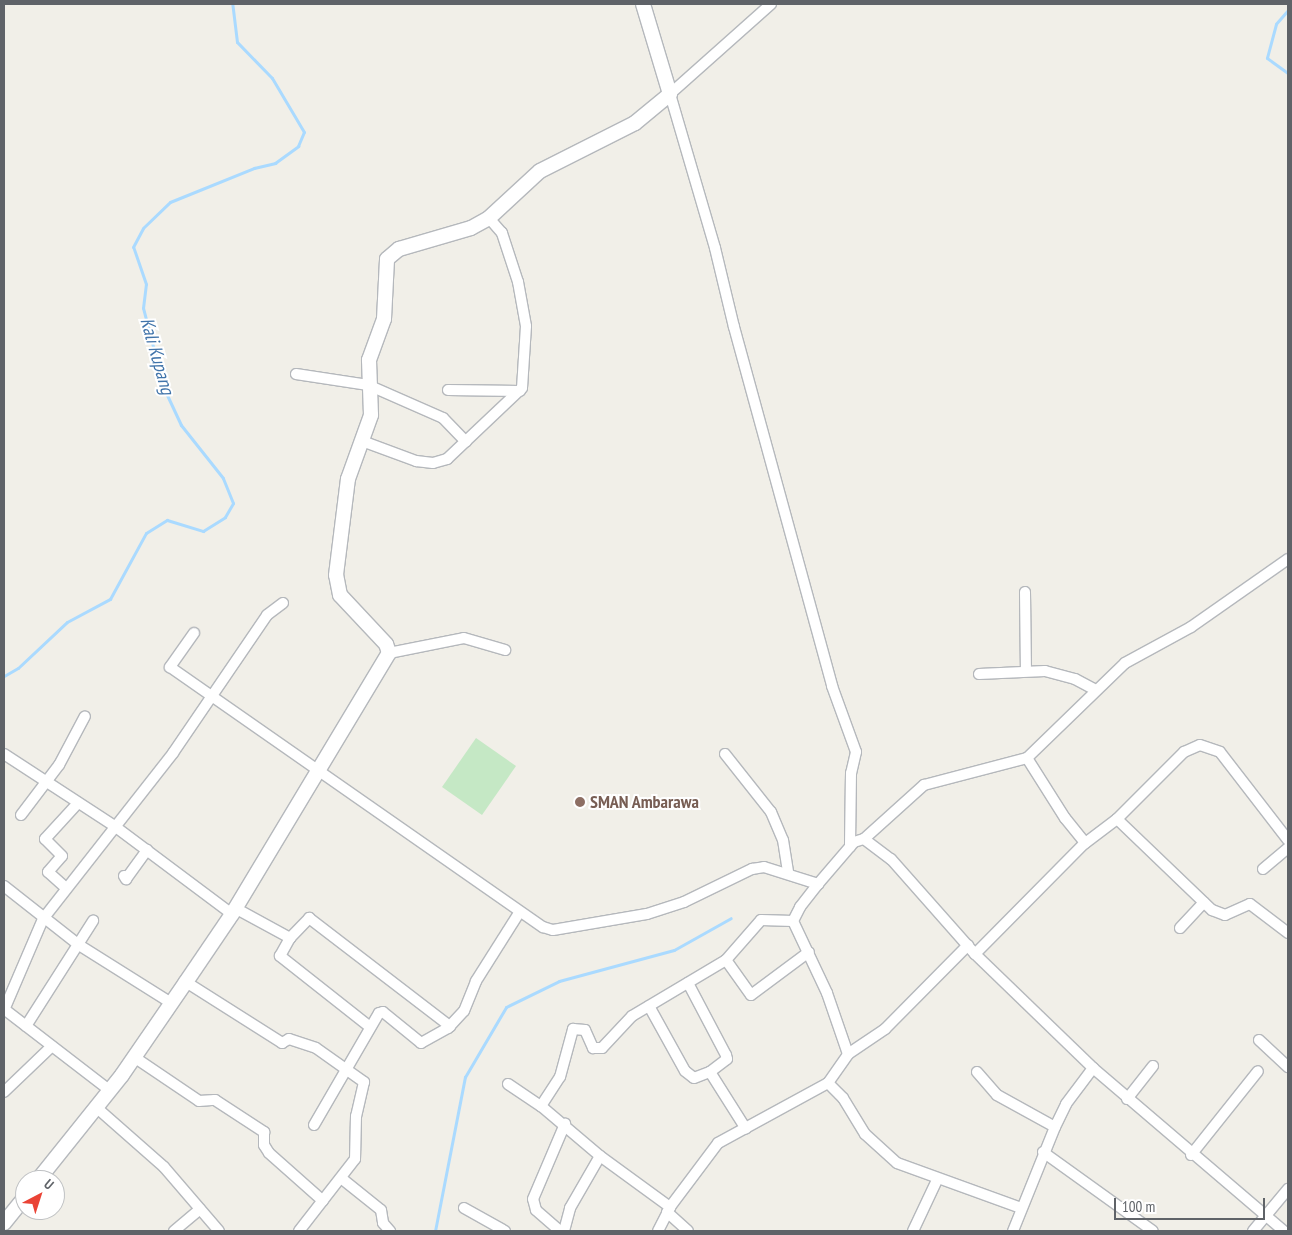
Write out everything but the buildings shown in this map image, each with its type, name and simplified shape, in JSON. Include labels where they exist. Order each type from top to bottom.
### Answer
[{"type":"street","points":[[644,4],[715,248],[734,327],[832,686],[856,752],[851,773],[850,846]]},
{"type":"street","points":[[389,653],[386,644],[340,595],[336,575],[348,479],[371,415],[368,360],[384,318],[387,259],[399,249],[472,228],[489,218],[540,171],[635,123],[771,4]]},
{"type":"street","points":[[362,441],[416,461],[433,463],[447,460],[520,391],[526,369],[526,326],[518,282],[502,233],[489,218]]},
{"type":"street","points":[[296,374],[368,385],[443,418],[466,442]]},
{"type":"street","points":[[448,390],[520,391]]},
{"type":"street","points":[[793,921],[800,907],[850,846],[858,839],[864,838],[924,785],[1027,758],[1125,663],[1191,626],[1288,558]]},
{"type":"street","points":[[1025,592],[1026,670]]},
{"type":"street","points":[[110,1090],[26,1026],[5,1006],[43,919],[113,825],[173,753],[267,614],[283,603]]},
{"type":"street","points":[[194,633],[170,667],[519,913],[554,930],[666,909],[752,869],[764,867],[818,884]]},
{"type":"street","points":[[46,1170],[97,1108],[186,982],[233,911],[389,653],[464,638],[505,650]]},
{"type":"street","points":[[979,674],[1026,670],[1076,679],[1096,690]]},
{"type":"street","points":[[21,815],[46,783],[85,716]]},
{"type":"street","points":[[976,954],[1085,843],[1117,819],[1184,752],[1205,744],[1220,752],[1288,840]]},
{"type":"street","points":[[4,754],[113,825],[233,911],[290,938]]},
{"type":"street","points":[[724,754],[771,812],[783,840],[788,873]]},
{"type":"street","points":[[1027,758],[1065,818],[1085,843]]},
{"type":"street","points":[[66,888],[48,872],[62,856],[45,839],[78,803]]},
{"type":"street","points":[[1117,819],[1212,910],[1225,915],[1250,904],[1288,933]]},
{"type":"street","points":[[864,838],[891,859],[976,954],[1093,1068],[1191,1155],[1284,1231]]},
{"type":"street","points":[[1263,869],[1288,848]]},
{"type":"street","points":[[124,876],[126,878],[147,850]]},
{"type":"street","points":[[4,886],[43,919],[79,945],[171,1003]]},
{"type":"street","points":[[1180,928],[1204,902]]},
{"type":"street","points":[[314,1125],[380,1012],[422,1043],[450,1026],[464,1011],[476,981],[519,913]]},
{"type":"street","points":[[370,1027],[280,956],[290,938],[309,918],[450,1026]]},
{"type":"street","points":[[541,1106],[560,1077],[573,1029],[585,1030],[593,1048],[598,1050],[632,1016],[726,960],[761,920],[793,921]]},
{"type":"street","points":[[26,1026],[93,921]]},
{"type":"street","points":[[793,921],[809,952],[839,1022],[848,1054]]},
{"type":"street","points":[[658,1231],[668,1209],[718,1143],[828,1083],[848,1054],[885,1029],[968,945]]},
{"type":"street","points":[[726,960],[751,994],[809,952]]},
{"type":"street","points":[[186,982],[282,1043],[289,1039],[316,1048],[361,1078],[365,1086],[356,1116],[356,1154],[299,1231]]},
{"type":"street","points":[[649,1006],[685,1071],[694,1078],[710,1072],[726,1059],[726,1055],[688,983]]},
{"type":"street","points":[[1259,1040],[1288,1067]]},
{"type":"street","points":[[4,1092],[52,1046]]},
{"type":"street","points":[[134,1057],[199,1101],[214,1100],[264,1132],[264,1145],[269,1153],[323,1201]]},
{"type":"street","points":[[1127,1099],[1153,1066]]},
{"type":"street","points":[[1013,1231],[1043,1152],[1066,1104],[1093,1068]]},
{"type":"street","points":[[1191,1155],[1258,1071]]},
{"type":"street","points":[[710,1072],[746,1129]]},
{"type":"street","points":[[977,1072],[997,1095],[1055,1127]]},
{"type":"street","points":[[828,1083],[843,1098],[860,1127],[883,1153],[896,1163],[937,1180],[1021,1208]]},
{"type":"street","points":[[508,1084],[565,1124],[600,1156],[668,1209],[688,1231]]},
{"type":"street","points":[[97,1108],[153,1156],[219,1231]]},
{"type":"street","points":[[560,1231],[536,1210],[533,1199],[565,1124]]},
{"type":"street","points":[[1043,1152],[1153,1231]]},
{"type":"street","points":[[564,1231],[570,1208],[600,1156]]},
{"type":"street","points":[[340,1178],[381,1210],[383,1223],[390,1231]]},
{"type":"street","points":[[913,1231],[937,1180]]},
{"type":"street","points":[[1253,1231],[1288,1190]]},
{"type":"street","points":[[464,1208],[504,1231]]},
{"type":"street","points":[[4,1223],[15,1209]]},
{"type":"street","points":[[174,1231],[200,1209]]},
{"type":"green space","points":[[476,738],[516,766],[482,815],[442,787]]},
{"type":"waterway","name":"Kali Kupang","points":[[4,676],[18,668],[67,622],[110,599],[146,533],[167,520],[203,531],[225,517],[233,503],[223,478],[181,425],[164,389],[143,308],[146,284],[133,247],[143,228],[170,202],[254,168],[275,163],[298,146],[304,132],[272,78],[237,42],[232,4]]},
{"type":"waterway","points":[[1288,10],[1276,24],[1267,58],[1288,73]]},
{"type":"waterway","points":[[435,1231],[465,1077],[506,1007],[559,981],[674,950],[731,918]]},
{"type":"place","name":"SMAN Ambarawa","points":[[580,802]]}]
